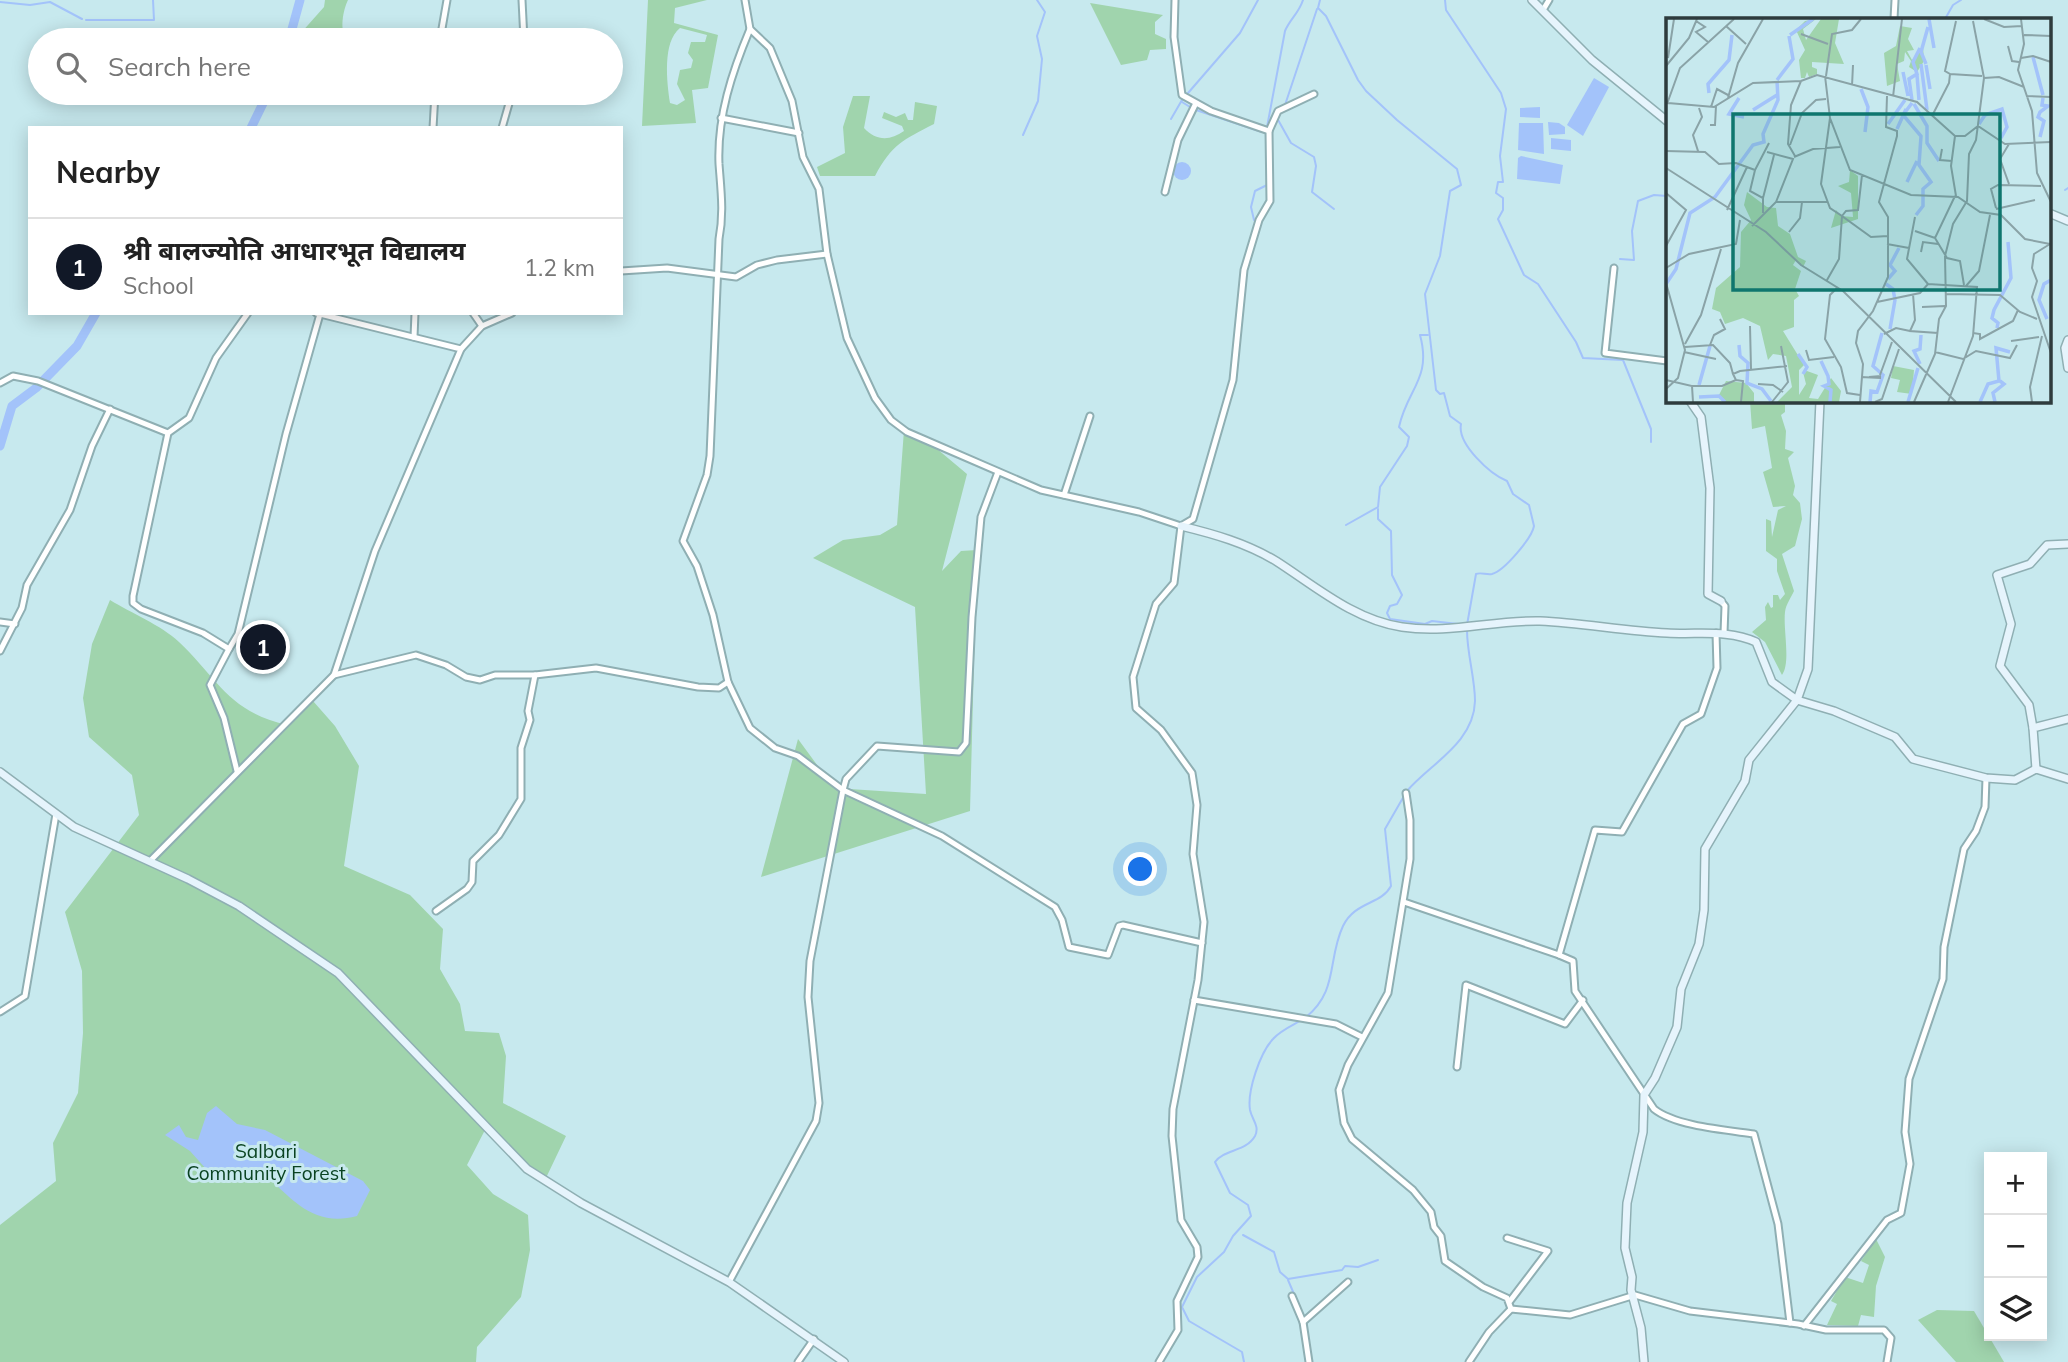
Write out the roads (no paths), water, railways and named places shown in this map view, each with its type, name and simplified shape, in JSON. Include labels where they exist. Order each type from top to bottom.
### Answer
[{"type":"street","points":[[442,28],[447,0]]},
{"type":"street","points":[[522,0],[523,28]]},
{"type":"street","points":[[745,0],[750,29],[721,118],[719,164],[724,212],[719,239],[710,456],[707,475],[683,541],[697,566],[713,615],[728,682],[750,728],[775,748],[798,756],[842,790],[942,836],[1055,907],[1062,919],[1069,947],[1108,955],[1119,926],[1123,925],[1202,943]]},
{"type":"street","points":[[1174,0],[1174,37],[1184,97],[1195,105],[1264,129]]},
{"type":"street","points":[[1532,0],[1592,60],[1666,120]]},
{"type":"street","points":[[1543,10],[1549,0]]},
{"type":"street","points":[[1894,18],[1895,0]]},
{"type":"street","points":[[750,29],[765,42],[778,63],[792,101],[803,157],[819,189],[827,254],[847,338],[875,398],[891,420],[907,432],[998,472],[1064,495],[1139,512],[1230,538],[1274,560],[1301,581],[1375,621],[1403,627],[1456,630],[1539,621],[1667,633],[1720,633],[1756,642],[1772,682],[1797,700],[1834,711],[1895,737],[1913,759],[1986,778],[2015,779],[2036,769],[2068,779]]},
{"type":"street","points":[[1181,526],[1193,519],[1233,380],[1242,277],[1255,232],[1270,201],[1264,129],[1278,111],[1314,94]]},
{"type":"street","points":[[433,126],[434,105]]},
{"type":"street","points":[[503,126],[509,105]]},
{"type":"street","points":[[1165,192],[1178,140],[1195,105]]},
{"type":"street","points":[[721,118],[799,133]]},
{"type":"street","points":[[2050,213],[2068,221]]},
{"type":"street","points":[[623,271],[667,268],[736,277],[757,265],[827,254]]},
{"type":"street","points":[[1615,268],[1605,353],[1666,361]]},
{"type":"street","points":[[229,649],[203,633],[133,603],[168,433],[189,418],[216,358],[247,315]]},
{"type":"street","points":[[237,771],[224,718],[210,685],[238,634],[283,443],[318,315]]},
{"type":"street","points":[[322,315],[461,348]]},
{"type":"street","points":[[414,337],[415,315]]},
{"type":"street","points":[[474,315],[482,326]]},
{"type":"street","points":[[150,861],[334,675],[375,551],[461,348],[482,326],[507,315]]},
{"type":"street","points":[[2068,341],[2065,348],[2068,368]]},
{"type":"street","points":[[0,383],[13,376],[38,381],[168,433]]},
{"type":"street","points":[[1559,955],[1595,830],[1622,832],[1683,724],[1700,714],[1717,668],[1725,606],[1708,594],[1710,488],[1701,417],[1691,402]]},
{"type":"street","points":[[1644,1362],[1641,1328],[1625,1248],[1632,1177],[1643,1132],[1644,1095],[1655,1078],[1676,1027],[1681,989],[1699,944],[1708,841],[1745,781],[1749,760],[1797,700],[1809,658],[1820,402]]},
{"type":"street","points":[[0,652],[15,624],[27,585],[70,510],[92,446],[110,409]]},
{"type":"street","points":[[1064,495],[1090,416]]},
{"type":"street","points":[[729,1282],[816,1121],[819,1103],[808,997],[810,961],[846,779],[877,746],[959,752],[966,743],[980,528],[998,472]]},
{"type":"street","points":[[1159,1362],[1178,1330],[1177,1301],[1198,1257],[1197,1247],[1181,1220],[1172,1136],[1173,1109],[1194,1000],[1203,922],[1193,854],[1192,833],[1197,805],[1192,773],[1161,730],[1136,708],[1132,693],[1137,659],[1156,604],[1174,583],[1181,526]]},
{"type":"street","points":[[2036,769],[2029,705],[2000,666],[2011,624],[1997,575],[2031,564],[2047,545],[2068,544]]},
{"type":"street","points":[[0,621],[15,624]]},
{"type":"street","points":[[334,675],[416,655],[446,665],[466,677],[480,680],[495,675],[536,675],[596,668],[698,687],[719,688],[728,682]]},
{"type":"street","points":[[436,911],[467,889],[472,882],[473,861],[499,835],[521,799],[521,748],[530,720],[528,711],[536,675]]},
{"type":"street","points":[[2033,728],[2068,719]]},
{"type":"street","points":[[0,772],[88,835],[150,861],[239,906],[338,973],[527,1169],[580,1203],[729,1282],[845,1362]]},
{"type":"street","points":[[1804,1326],[1887,1220],[1901,1213],[1910,1164],[1905,1132],[1909,1079],[1943,979],[1944,947],[1964,849],[1976,831],[1985,807],[1986,778]]},
{"type":"street","points":[[1406,793],[1411,842],[1404,902],[1388,993],[1362,1037],[1339,1090],[1344,1123],[1352,1139],[1413,1190],[1430,1212],[1434,1227],[1441,1236],[1445,1261],[1459,1273],[1510,1301]]},
{"type":"street","points":[[0,1012],[25,996],[37,913],[56,814]]},
{"type":"street","points":[[1404,902],[1573,961],[1575,991],[1644,1095],[1666,1118],[1754,1134],[1778,1224],[1790,1323]]},
{"type":"street","points":[[1457,1067],[1466,985],[1565,1024],[1583,1000]]},
{"type":"street","points":[[1194,1000],[1335,1024],[1362,1037]]},
{"type":"street","points":[[1507,1238],[1548,1251],[1510,1301],[1511,1309]]},
{"type":"street","points":[[1303,1322],[1349,1282]]},
{"type":"street","points":[[1292,1296],[1303,1322],[1309,1362]]},
{"type":"street","points":[[1511,1309],[1570,1315],[1633,1297],[1643,1297],[1690,1311],[1790,1323],[1826,1331],[1884,1330],[1891,1338],[1887,1362]]},
{"type":"street","points":[[1469,1362],[1489,1332],[1511,1309]]},
{"type":"street","points":[[798,1362],[814,1339]]},
{"type":"water","points":[[1594,78],[1609,87],[1583,136],[1567,125]]},
{"type":"water","points":[[1540,107],[1540,118],[1520,117],[1520,108]]},
{"type":"water","points":[[1548,122],[1559,123],[1565,127],[1565,134],[1549,135]]},
{"type":"water","points":[[1519,123],[1543,123],[1544,154],[1518,150]]},
{"type":"water","points":[[1551,138],[1571,140],[1571,151],[1551,149]]},
{"type":"water","points":[[1521,156],[1563,165],[1560,184],[1517,179],[1518,158]]},
{"type":"water","points":[[1182,162],[1188,165],[1191,171],[1188,177],[1182,180],[1176,177],[1173,171],[1176,165]]},
{"type":"water","points":[[216,1106],[237,1124],[265,1130],[363,1181],[370,1190],[357,1216],[342,1219],[317,1215],[296,1203],[266,1175],[254,1177],[207,1170],[190,1151],[165,1135],[179,1125],[186,1137],[198,1140],[207,1113]]},
{"type":"waterway","points":[[86,20],[154,20],[153,0]]},
{"type":"waterway","points":[[292,28],[300,0]]},
{"type":"waterway","points":[[1023,135],[1038,101],[1042,59],[1037,36],[1045,12],[1037,0]]},
{"type":"waterway","points":[[1171,119],[1182,100],[1240,33],[1258,0]]},
{"type":"waterway","points":[[1267,127],[1285,31],[1303,0]]},
{"type":"waterway","points":[[1320,0],[1318,8],[1326,16],[1366,91],[1457,169],[1461,185],[1450,191],[1440,256],[1425,294],[1436,390],[1440,394],[1444,393],[1450,416],[1461,424],[1461,432],[1469,449],[1492,472],[1507,481],[1513,494],[1529,505],[1534,526],[1523,546],[1497,572],[1476,574],[1467,625]]},
{"type":"waterway","points":[[1445,0],[1446,10],[1501,93],[1506,109],[1500,156],[1503,182],[1498,182],[1496,193],[1503,198],[1503,210],[1498,219],[1524,275],[1538,284],[1576,342],[1583,358],[1623,360],[1651,429],[1651,442]]},
{"type":"waterway","points":[[1946,18],[1953,5],[1961,0]]},
{"type":"waterway","points":[[0,2],[30,5],[50,2],[82,19]]},
{"type":"waterway","points":[[1285,105],[1317,9]]},
{"type":"waterway","points":[[1182,102],[1190,107]]},
{"type":"waterway","points":[[252,126],[262,105]]},
{"type":"waterway","points":[[1196,110],[1262,132]]},
{"type":"waterway","points":[[1277,118],[1291,143],[1314,157],[1316,166],[1312,192],[1334,209]]},
{"type":"waterway","points":[[1254,220],[1251,207],[1255,191],[1267,185]]},
{"type":"waterway","points":[[1620,259],[1634,260],[1632,231],[1638,201],[1654,195],[1666,196]]},
{"type":"waterway","points":[[0,446],[12,406],[36,388],[77,346],[95,315]]},
{"type":"waterway","points":[[1346,525],[1378,507],[1380,487],[1407,446],[1409,437],[1399,427],[1421,373],[1423,350],[1420,335],[1428,335]]},
{"type":"waterway","points":[[1378,509],[1378,519],[1391,531],[1392,575],[1402,595],[1397,604],[1390,606],[1387,613],[1390,619],[1425,624],[1432,621],[1458,624]]},
{"type":"waterway","points":[[1407,791],[1459,741],[1473,716],[1475,692],[1467,630]]},
{"type":"waterway","points":[[1305,1018],[1316,1008],[1328,986],[1338,939],[1348,918],[1361,907],[1381,897],[1391,886],[1385,829],[1404,796]]},
{"type":"waterway","points":[[1244,1362],[1242,1352],[1189,1321],[1182,1307],[1197,1277],[1224,1252],[1233,1236],[1251,1216],[1248,1205],[1230,1193],[1215,1162],[1246,1145],[1255,1136],[1256,1126],[1250,1102],[1259,1063],[1276,1036],[1300,1021]]},
{"type":"waterway","points":[[1243,1235],[1274,1252],[1280,1272],[1288,1279],[1342,1270],[1345,1266],[1358,1267],[1378,1260]]},
{"type":"waterway","points":[[1288,1280],[1294,1294]]},
{"type":"place","name":"श्री बालज्योति आधारभूत विद्यालय","points":[[263,647]]},
{"type":"park label","name":"Salbari Community Forest","points":[[266,1162]]}]
